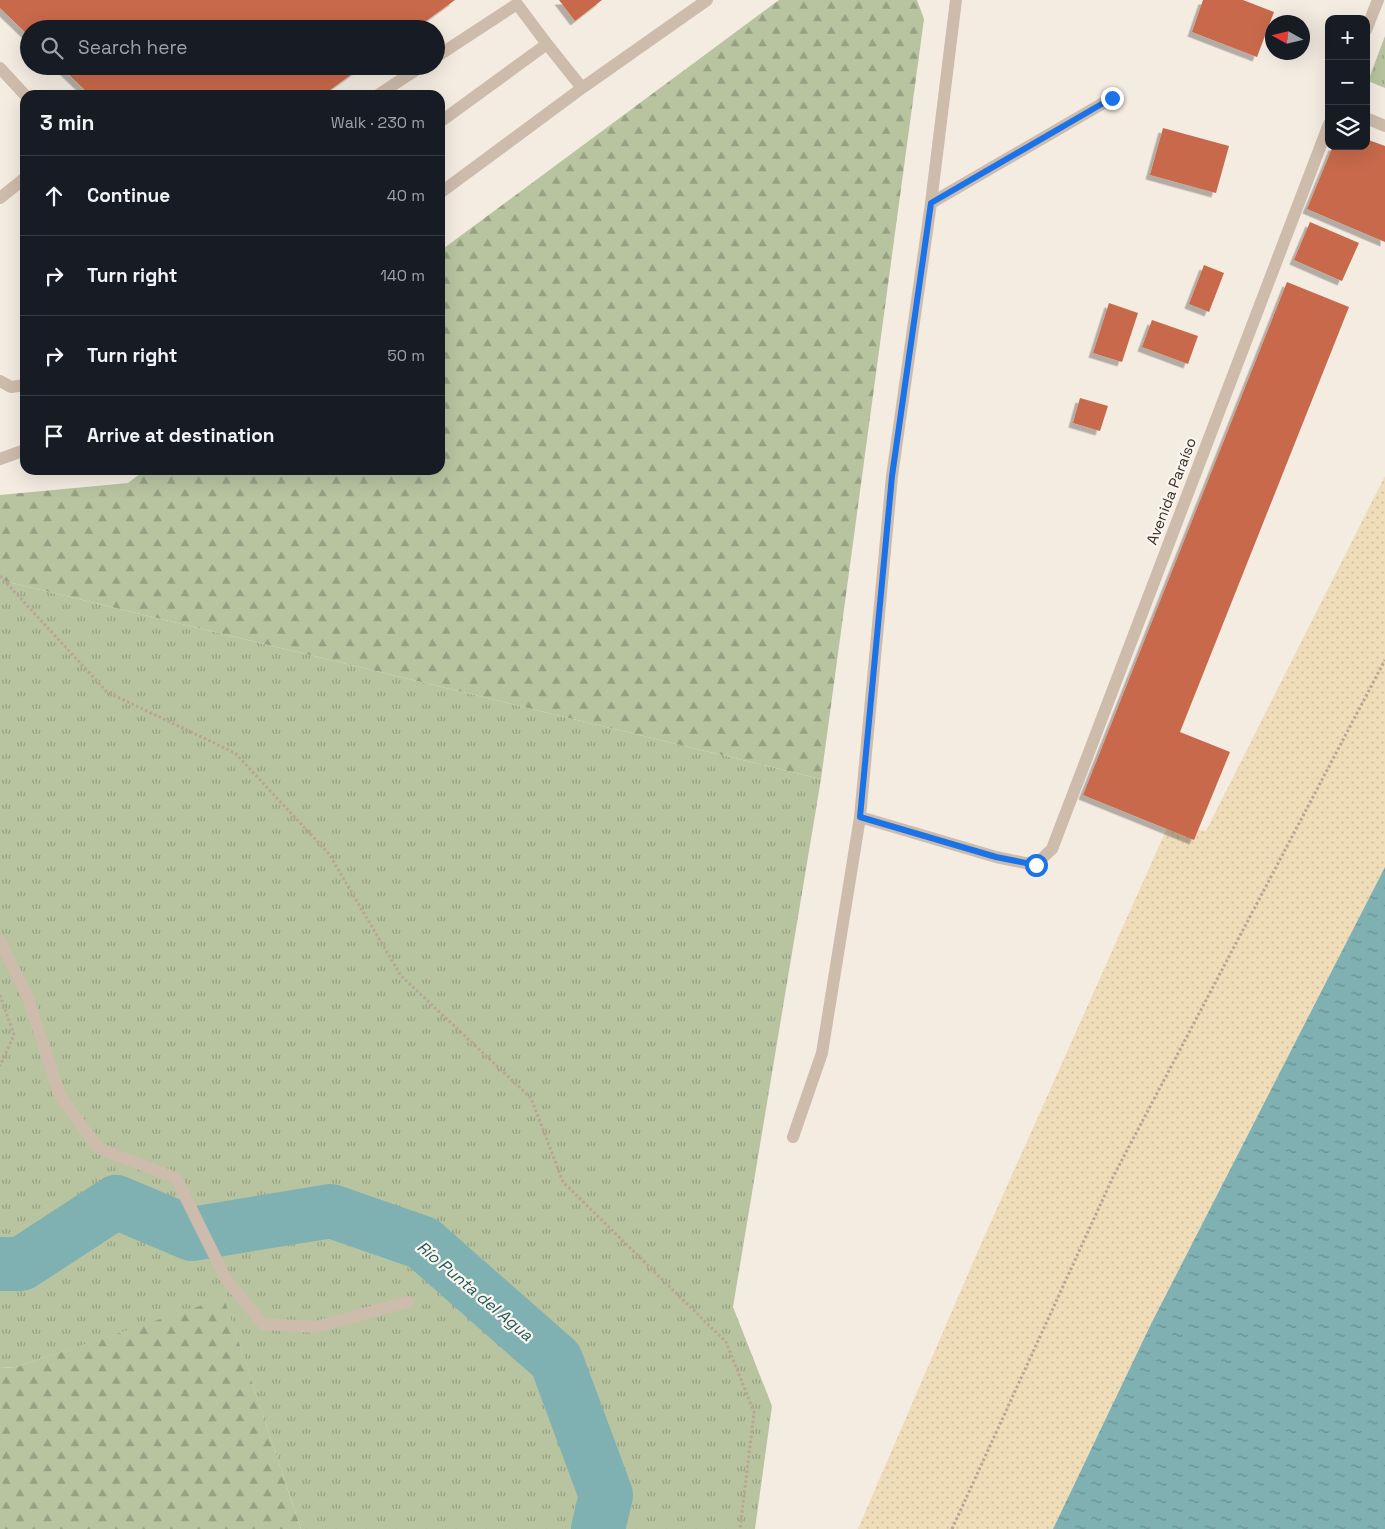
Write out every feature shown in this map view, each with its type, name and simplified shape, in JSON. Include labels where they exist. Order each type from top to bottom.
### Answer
[{"type":"street","points":[[445,189],[582,88],[707,0]]},
{"type":"street","points":[[793,1137],[822,1053],[860,817],[892,476],[931,203],[956,0]]},
{"type":"street","points":[[1370,20],[1378,0]]},
{"type":"street","points":[[445,51],[517,4],[582,88]]},
{"type":"street","points":[[445,118],[547,44]]},
{"type":"street","points":[[0,68],[20,90]]},
{"type":"street","points":[[386,90],[408,75]]},
{"type":"street","points":[[931,203],[1112,98]]},
{"type":"street","points":[[1370,120],[1385,126]]},
{"type":"street","name":"Avenida Paraíso","points":[[860,817],[996,857],[1036,865],[1052,849],[1325,134]]},
{"type":"street","points":[[0,198],[20,182]]},
{"type":"street","points":[[0,381],[11,387],[20,385]]},
{"type":"street","points":[[0,459],[20,452]]},
{"type":"street","points":[[0,940],[28,998],[60,1096],[98,1148],[176,1178],[226,1279],[264,1324],[316,1327],[408,1302]]},
{"type":"path","points":[[0,576],[107,692],[235,753],[329,854],[401,976],[531,1098],[563,1182],[726,1342],[754,1412],[740,1529]]},
{"type":"path","points":[[952,1529],[1113,1177],[1385,660]]},
{"type":"path","points":[[0,995],[14,1035],[0,1066]]},
{"type":"green space","points":[[779,0],[917,0],[924,19],[821,779],[0,580],[0,495],[128,483],[138,475],[445,475],[445,247]]},
{"type":"green space","points":[[1385,36],[1385,88],[1370,82],[1370,76]]},
{"type":"green space","points":[[0,580],[821,779],[733,1307],[772,1406],[755,1529],[301,1529],[224,1299],[16,1367],[0,1368]]},
{"type":"green space","points":[[224,1298],[301,1529],[0,1529],[0,1368],[16,1367]]},
{"type":"sand","points":[[1385,476],[1385,867],[1151,1324],[1053,1529],[858,1529],[978,1251],[1168,826],[1206,831]]},
{"type":"water","points":[[1385,867],[1385,1529],[1053,1529],[1151,1324]]},
{"type":"building","points":[[0,0],[455,0],[427,20],[20,20],[20,27],[0,8]]},
{"type":"building","points":[[559,0],[602,0],[575,21]]},
{"type":"building","points":[[1203,0],[1243,0],[1274,12],[1273,15],[1265,15],[1265,36],[1257,57],[1192,32]]},
{"type":"building","points":[[69,75],[351,75],[330,90],[85,90]]},
{"type":"building","points":[[1163,128],[1229,146],[1216,193],[1150,175]]},
{"type":"building","points":[[1370,140],[1385,146],[1385,242],[1307,209],[1331,150],[1370,150]]},
{"type":"building","points":[[1310,222],[1359,243],[1342,281],[1294,260]]},
{"type":"building","points":[[1204,265],[1224,273],[1209,312],[1189,304]]},
{"type":"building","points":[[1287,282],[1349,307],[1180,732],[1230,752],[1194,840],[1083,795]]},
{"type":"building","points":[[1109,303],[1138,313],[1122,362],[1093,353]]},
{"type":"building","points":[[1152,320],[1198,336],[1188,364],[1142,347]]},
{"type":"building","points":[[1080,398],[1108,406],[1100,431],[1073,423]]},
{"type":"waterway","name":"Río Punta del Agua","points":[[0,1264],[21,1264],[116,1202],[192,1234],[331,1211],[423,1243],[556,1360],[606,1495],[598,1529]]},
{"type":"route","points":[[1036,865],[996,857],[860,817],[892,476],[931,203],[1112,98]]}]
